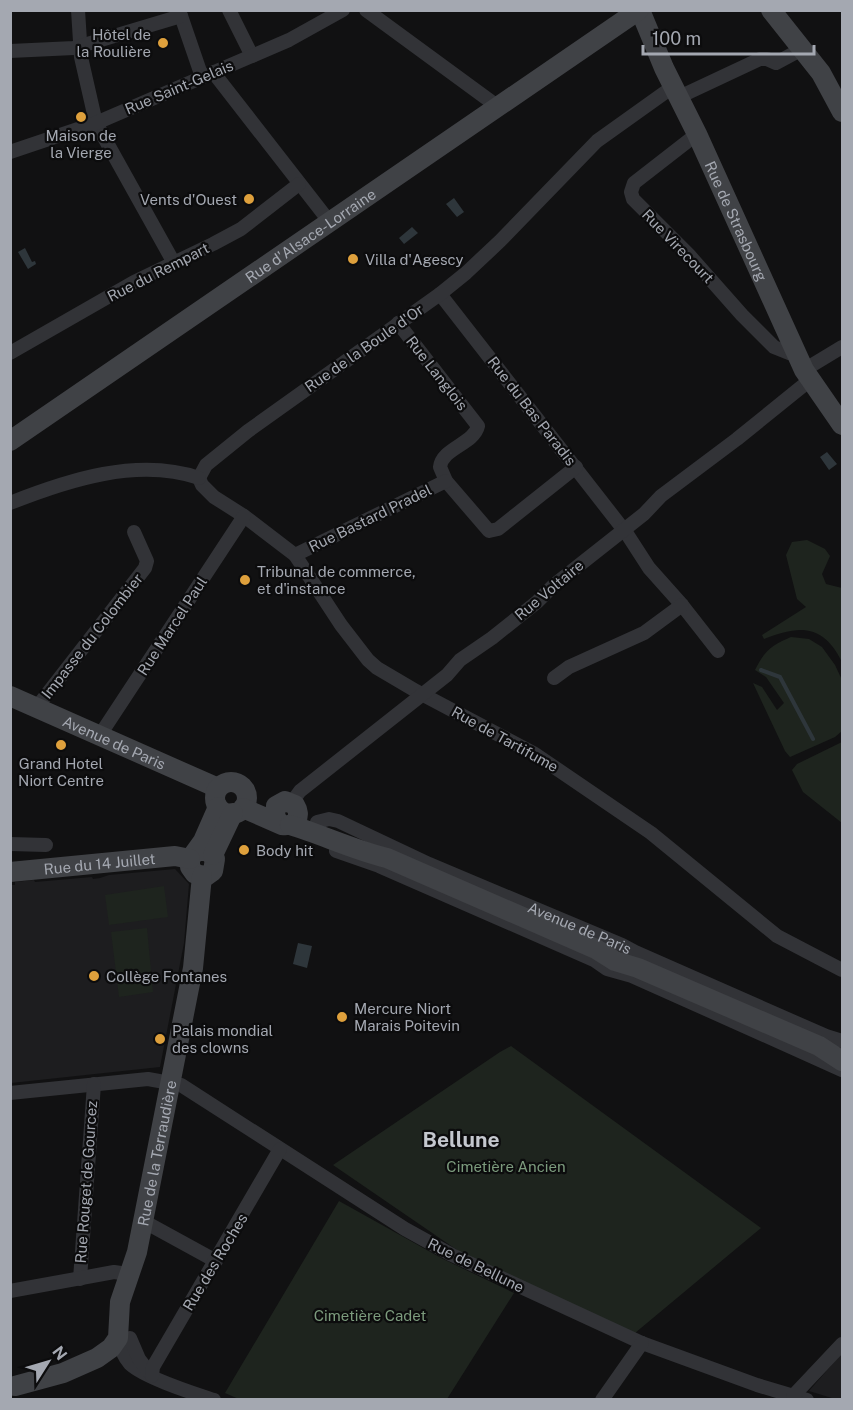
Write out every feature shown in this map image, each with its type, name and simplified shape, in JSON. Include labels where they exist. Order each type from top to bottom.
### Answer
[{"type":"main road","points":[[611,28],[623,10]]},
{"type":"main road","name":"Rue d'Alsace-Lorraine","points":[[10,441],[639,10]]},
{"type":"main road","name":"Rue de Strasbourg","points":[[639,10],[803,368],[843,425]]},
{"type":"main road","points":[[771,10],[820,73],[843,112]]},
{"type":"main road","name":"Avenue de Paris","points":[[10,696],[100,735],[231,801],[317,822],[364,843],[388,865]]},
{"type":"main road","points":[[200,855],[203,841],[231,801]]},
{"type":"main road","name":"Avenue de Paris","points":[[287,815],[323,835],[388,865],[409,868],[467,899],[596,949],[645,975],[819,1046],[843,1052]]},
{"type":"main road","name":"Rue du 14 Juillet","points":[[10,872],[200,855]]},
{"type":"main road","name":"Rue de la Terraudière","points":[[124,1343],[136,1252],[193,968],[202,876],[192,871],[200,855]]},
{"type":"main road","name":"Avenue de Paris","points":[[819,1046],[843,1061]]},
{"type":"main road","name":"Rue de la Terraudière","points":[[124,1343],[120,1302],[136,1252]]},
{"type":"main road","points":[[13,1386],[47,1387],[70,1382],[108,1366],[124,1343]]},
{"type":"street","points":[[78,10],[80,47],[96,123],[174,263]]},
{"type":"street","points":[[229,10],[252,56]]},
{"type":"street","name":"Rue Saint-Gelais","points":[[10,152],[96,123],[289,40],[343,10]]},
{"type":"street","points":[[366,10],[497,106]]},
{"type":"street","points":[[10,51],[80,47],[180,13],[207,75],[329,221]]},
{"type":"street","name":"Rue de la Boule d'Or","points":[[199,478],[206,465],[230,445],[466,273],[597,141],[676,92],[760,59],[767,58],[776,63],[802,50]]},
{"type":"street","name":"Rue Virecourt","points":[[697,134],[634,183],[631,192],[633,199],[689,255],[774,347],[789,353],[803,368]]},
{"type":"street","name":"Rue du Rempart","points":[[10,353],[134,282],[241,229],[299,184]]},
{"type":"street","name":"Rue du Bas Paradis","points":[[440,294],[576,467],[649,568],[718,651]]},
{"type":"street","name":"Rue Langlois","points":[[398,323],[478,426],[475,433],[441,460],[440,467],[447,481]]},
{"type":"street","name":"Rue Voltaire","points":[[287,815],[300,791],[421,693],[447,675],[460,660],[537,602],[554,585],[644,514],[661,496],[737,439],[803,368],[843,346]]},
{"type":"street","points":[[447,481],[485,527],[493,531],[576,467]]},
{"type":"street","points":[[10,503],[84,478],[119,471],[169,471],[199,478]]},
{"type":"street","name":"Rue de Tartifume","points":[[199,478],[202,485],[214,497],[244,516],[295,555],[368,660],[395,680],[523,746],[562,771],[651,833],[777,936],[843,970]]},
{"type":"street","name":"Rue Bastard Pradel","points":[[295,555],[447,481]]},
{"type":"street","name":"Rue Marcel Paul","points":[[100,735],[244,516]]},
{"type":"street","name":"Impasse du Colombier","points":[[37,707],[145,568],[147,561],[134,532]]},
{"type":"street","points":[[554,678],[569,667],[644,633],[682,605]]},
{"type":"street","name":"Avenue de Paris","points":[[317,822],[329,819],[338,821],[429,864],[843,1041]]},
{"type":"street","points":[[10,844],[46,845]]},
{"type":"street","name":"Avenue de Paris","points":[[388,865],[467,899],[594,960],[608,969],[645,975],[843,1070]]},
{"type":"street","points":[[10,1093],[148,1079],[170,1082]]},
{"type":"street","name":"Rue de Bellune","points":[[170,1082],[187,1088],[405,1229],[452,1255],[642,1343],[757,1385],[800,1398]]},
{"type":"street","name":"Rue Rouget de Gourcez","points":[[80,1279],[94,1084]]},
{"type":"street","name":"Rue des Roches","points":[[152,1376],[153,1367],[280,1149]]},
{"type":"street","points":[[143,1221],[216,1261]]},
{"type":"street","points":[[10,1291],[114,1272],[128,1274]]},
{"type":"street","points":[[124,1343],[131,1364],[183,1390],[214,1400]]},
{"type":"street","points":[[602,1400],[642,1343]]},
{"type":"street","points":[[800,1398],[843,1344]]},
{"type":"shaded area","points":[[454,198],[464,212],[457,217],[446,204]]},
{"type":"shaded area","points":[[412,227],[418,233],[404,244],[399,238]]},
{"type":"shaded area","points":[[25,248],[32,262],[35,261],[36,264],[28,269],[18,252]]},
{"type":"shaded area","points":[[827,452],[837,464],[829,470],[820,457]]},
{"type":"shaded area","name":"Collège Fontanes","points":[[175,869],[189,884],[184,943],[160,1067],[11,1083],[10,885],[15,885],[15,882],[34,880],[35,882],[92,877],[93,879],[109,875]]},
{"type":"shaded area","points":[[298,943],[312,946],[307,968],[293,964]]},
{"type":"shaded area","points":[[842,1353],[842,1399],[809,1391]]},
{"type":"green space","points":[[807,540],[825,549],[830,556],[822,574],[826,584],[842,588],[842,662],[827,640],[818,634],[799,630],[764,639],[762,635],[806,607],[797,599],[786,555],[792,542]]},
{"type":"green space","points":[[791,637],[809,639],[822,647],[835,665],[842,680],[842,731],[835,737],[790,757],[753,683],[762,687],[777,710],[784,703],[766,677],[755,670],[769,649]]},
{"type":"green space","points":[[842,742],[842,823],[803,792],[792,770],[797,764]]},
{"type":"green space","points":[[164,886],[168,917],[109,925],[105,895]]},
{"type":"green space","points":[[147,928],[153,992],[119,997],[111,932]]},
{"type":"green space","name":"Cimetière Ancien","points":[[511,1046],[761,1228],[635,1333],[460,1252],[333,1165]]},
{"type":"green space","name":"Cimetière Cadet","points":[[339,1201],[443,1259],[514,1293],[447,1399],[241,1400],[225,1393]]},
{"type":"waterway","points":[[761,670],[780,677],[813,739]]},
{"type":"place","name":"Hôtel de la Roulière","points":[[163,43]]},
{"type":"place","name":"Maison de la Vierge","points":[[81,117]]},
{"type":"place","name":"Vents d'Ouest","points":[[249,199]]},
{"type":"place","name":"Villa d'Agescy","points":[[353,259]]},
{"type":"place","name":"Tribunal de commerce, et d'instance","points":[[245,580]]},
{"type":"place","name":"Grand Hotel Niort Centre","points":[[61,745]]},
{"type":"place","name":"Body hit","points":[[244,850]]},
{"type":"place","name":"Collège Fontanes","points":[[94,976]]},
{"type":"place","name":"Mercure Niort Marais Poitevin","points":[[342,1017]]},
{"type":"place","name":"Palais mondial des clowns","points":[[160,1039]]},
{"type":"district","name":"Bellune","points":[[461,1139]]}]
